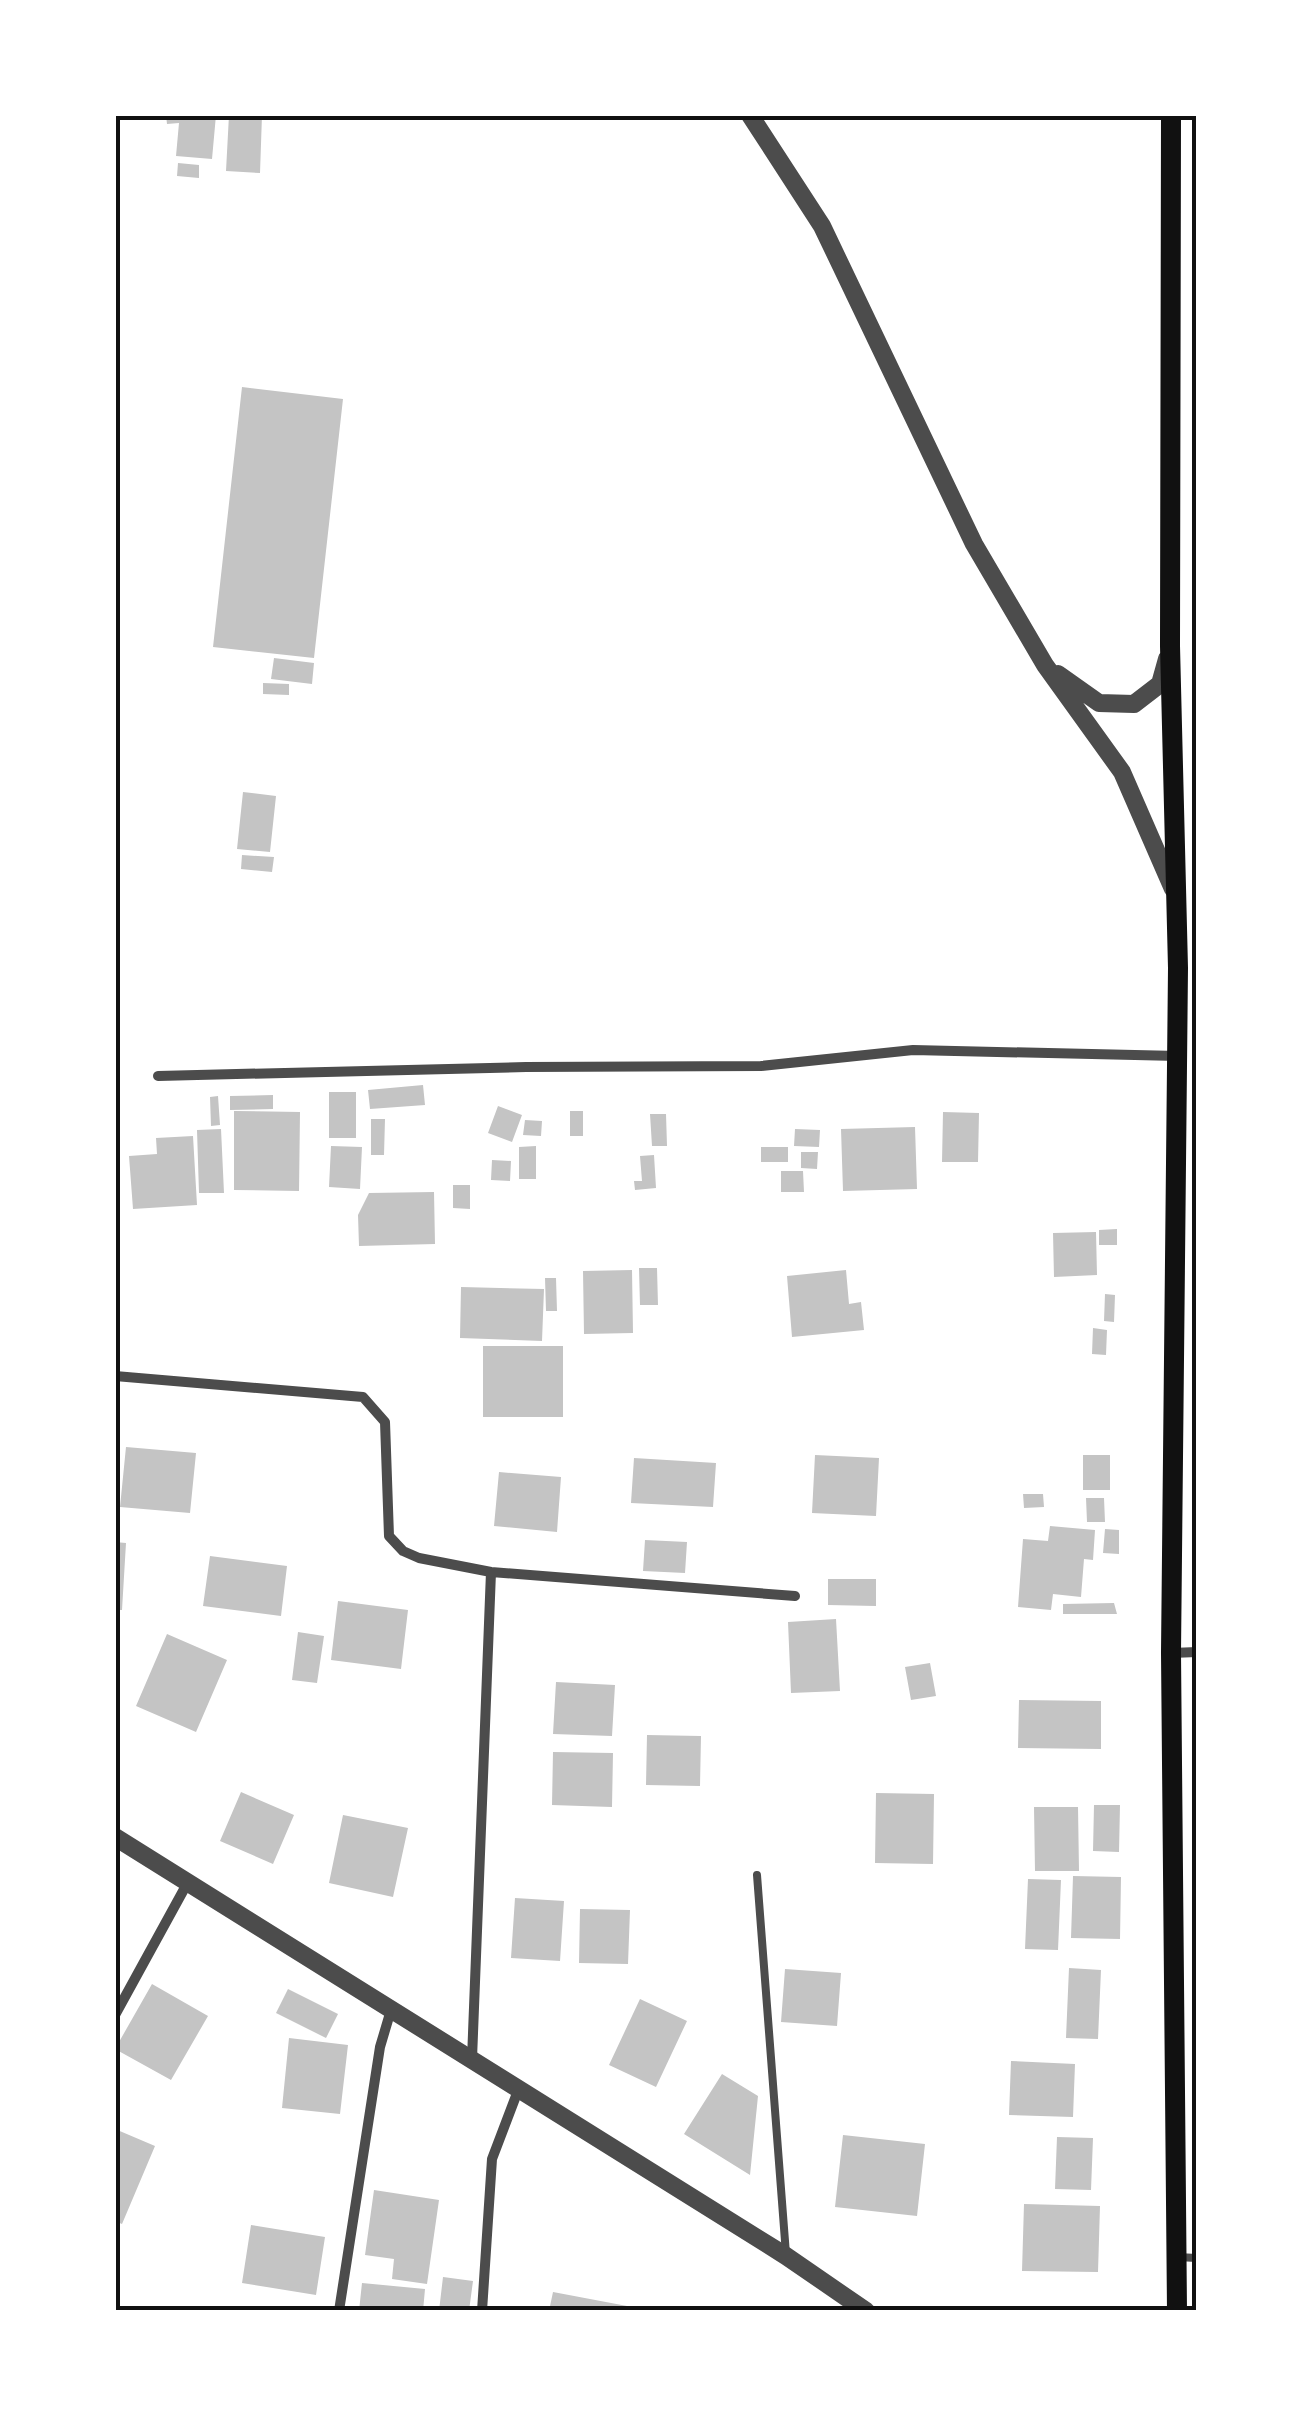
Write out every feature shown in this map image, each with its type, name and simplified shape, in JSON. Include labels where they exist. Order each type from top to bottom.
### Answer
[{"type":"main road","points":[[1171,115],[1170,646],[1177,896],[1188,968],[1178,1056],[1171,1653],[1187,2258],[1178,2311]]},
{"type":"street","points":[[750,115],[822,226],[974,544],[1045,665],[1122,772],[1177,896]]},
{"type":"street","points":[[1045,665],[1099,703],[1134,704],[1160,684],[1170,646]]},
{"type":"street","points":[[158,1076],[761,1066],[912,1050],[1178,1056]]},
{"type":"street","points":[[115,1376],[364,1397],[386,1422],[388,1536],[403,1551],[419,1558],[491,1572],[795,1596]]},
{"type":"street","points":[[472,2059],[491,1572]]},
{"type":"street","points":[[1171,1653],[1197,1652]]},
{"type":"street","points":[[115,1837],[786,2256],[866,2311]]},
{"type":"street","points":[[115,2015],[188,1882]]},
{"type":"street","points":[[339,2311],[380,2047],[391,2010]]},
{"type":"street","points":[[482,2311],[492,2159],[519,2088]]},
{"type":"lane","points":[[756,1875],[786,2256]]},
{"type":"building","points":[[166,115],[216,115],[212,159],[176,156],[179,123],[167,124]]},
{"type":"building","points":[[229,115],[262,115],[260,173],[226,171]]},
{"type":"building","points":[[178,163],[199,165],[199,178],[177,176]]},
{"type":"building","points":[[242,387],[343,399],[314,658],[213,647]]},
{"type":"building","points":[[274,658],[314,663],[312,684],[271,679]]},
{"type":"building","points":[[263,683],[289,684],[289,695],[263,694]]},
{"type":"building","points":[[243,792],[276,796],[270,852],[237,849]]},
{"type":"building","points":[[242,855],[274,857],[272,872],[241,869]]},
{"type":"building","points":[[423,1085],[425,1105],[370,1109],[368,1090]]},
{"type":"building","points":[[329,1092],[356,1092],[356,1138],[329,1138]]},
{"type":"building","points":[[273,1095],[273,1109],[230,1110],[230,1096]]},
{"type":"building","points":[[218,1096],[220,1125],[211,1126],[210,1097]]},
{"type":"building","points":[[498,1106],[522,1115],[512,1142],[488,1133]]},
{"type":"building","points":[[234,1111],[300,1112],[299,1191],[234,1190]]},
{"type":"building","points":[[570,1111],[583,1111],[583,1136],[570,1136]]},
{"type":"building","points":[[943,1112],[979,1113],[978,1162],[942,1162]]},
{"type":"building","points":[[650,1114],[666,1114],[667,1146],[652,1146]]},
{"type":"building","points":[[371,1119],[385,1119],[384,1155],[371,1155]]},
{"type":"building","points":[[525,1120],[542,1121],[541,1136],[523,1135]]},
{"type":"building","points":[[915,1127],[917,1189],[843,1191],[841,1129]]},
{"type":"building","points":[[221,1129],[224,1193],[199,1193],[197,1130]]},
{"type":"building","points":[[795,1129],[820,1130],[819,1147],[794,1146]]},
{"type":"building","points":[[193,1136],[197,1205],[133,1209],[129,1156],[157,1154],[156,1138]]},
{"type":"building","points":[[331,1146],[362,1147],[360,1189],[329,1187]]},
{"type":"building","points":[[536,1146],[536,1179],[519,1179],[519,1147]]},
{"type":"building","points":[[761,1147],[788,1147],[788,1162],[761,1162]]},
{"type":"building","points":[[801,1152],[818,1152],[817,1169],[801,1168]]},
{"type":"building","points":[[654,1155],[656,1188],[635,1190],[634,1181],[642,1181],[640,1156]]},
{"type":"building","points":[[492,1160],[511,1161],[510,1181],[491,1180]]},
{"type":"building","points":[[781,1171],[803,1171],[804,1192],[781,1192]]},
{"type":"building","points":[[453,1185],[470,1185],[470,1209],[453,1208]]},
{"type":"building","points":[[434,1192],[435,1244],[359,1246],[358,1215],[369,1193]]},
{"type":"building","points":[[1117,1229],[1117,1245],[1099,1245],[1099,1230]]},
{"type":"building","points":[[1096,1232],[1097,1275],[1054,1277],[1053,1233]]},
{"type":"building","points":[[639,1268],[657,1268],[658,1305],[640,1305]]},
{"type":"building","points":[[632,1270],[633,1333],[584,1334],[583,1271]]},
{"type":"building","points":[[846,1270],[849,1304],[861,1302],[864,1330],[792,1337],[787,1276]]},
{"type":"building","points":[[545,1278],[556,1278],[557,1311],[546,1311]]},
{"type":"building","points":[[461,1287],[544,1289],[542,1341],[460,1338]]},
{"type":"building","points":[[1105,1294],[1115,1295],[1114,1322],[1104,1321]]},
{"type":"building","points":[[1093,1328],[1107,1330],[1106,1355],[1092,1354]]},
{"type":"building","points":[[483,1346],[563,1346],[563,1417],[483,1417]]},
{"type":"building","points":[[126,1447],[196,1453],[190,1513],[120,1507]]},
{"type":"building","points":[[815,1455],[879,1458],[876,1516],[812,1513]]},
{"type":"building","points":[[1083,1455],[1110,1455],[1110,1490],[1083,1490]]},
{"type":"building","points":[[634,1458],[716,1463],[713,1507],[631,1503]]},
{"type":"building","points":[[499,1472],[561,1477],[557,1532],[494,1526]]},
{"type":"building","points":[[1023,1494],[1043,1494],[1044,1507],[1024,1508]]},
{"type":"building","points":[[1086,1498],[1104,1498],[1105,1522],[1087,1522]]},
{"type":"building","points":[[1050,1526],[1095,1530],[1093,1560],[1084,1559],[1081,1597],[1053,1594],[1051,1610],[1018,1607],[1023,1539],[1048,1541]]},
{"type":"building","points":[[1105,1529],[1119,1530],[1119,1554],[1103,1553]]},
{"type":"building","points":[[645,1540],[687,1542],[685,1573],[643,1571]]},
{"type":"building","points":[[115,1542],[126,1543],[122,1610],[115,1610]]},
{"type":"building","points":[[210,1556],[287,1566],[281,1616],[203,1606]]},
{"type":"building","points":[[828,1579],[876,1579],[876,1606],[828,1605]]},
{"type":"building","points":[[338,1601],[408,1610],[401,1669],[331,1660]]},
{"type":"building","points":[[1114,1603],[1117,1614],[1063,1614],[1063,1604]]},
{"type":"building","points":[[836,1619],[840,1691],[791,1693],[788,1622]]},
{"type":"building","points":[[298,1632],[324,1636],[317,1683],[292,1680]]},
{"type":"building","points":[[167,1634],[227,1660],[196,1732],[136,1706]]},
{"type":"building","points":[[930,1663],[936,1696],[911,1700],[905,1667]]},
{"type":"building","points":[[556,1682],[615,1685],[612,1736],[553,1734]]},
{"type":"building","points":[[1019,1700],[1101,1701],[1101,1749],[1018,1748]]},
{"type":"building","points":[[647,1735],[701,1736],[700,1786],[646,1785]]},
{"type":"building","points":[[553,1752],[613,1753],[612,1807],[552,1805]]},
{"type":"building","points":[[241,1792],[294,1815],[273,1864],[220,1841]]},
{"type":"building","points":[[876,1793],[934,1794],[933,1864],[875,1863]]},
{"type":"building","points":[[1094,1805],[1120,1805],[1119,1852],[1093,1851]]},
{"type":"building","points":[[1034,1807],[1078,1807],[1079,1871],[1035,1871]]},
{"type":"building","points":[[343,1815],[408,1828],[393,1897],[329,1883]]},
{"type":"building","points":[[1073,1876],[1121,1877],[1120,1939],[1071,1938]]},
{"type":"building","points":[[1028,1879],[1061,1880],[1058,1950],[1025,1949]]},
{"type":"building","points":[[515,1898],[564,1901],[560,1961],[511,1958]]},
{"type":"building","points":[[580,1909],[630,1910],[628,1964],[579,1963]]},
{"type":"building","points":[[1069,1968],[1101,1970],[1098,2039],[1066,2038]]},
{"type":"building","points":[[785,1969],[841,1973],[837,2026],[781,2022]]},
{"type":"building","points":[[152,1984],[208,2016],[171,2080],[115,2049]]},
{"type":"building","points":[[288,1989],[338,2014],[326,2038],[276,2013]]},
{"type":"building","points":[[640,1999],[687,2021],[656,2087],[609,2065]]},
{"type":"building","points":[[289,2038],[348,2045],[340,2114],[282,2108]]},
{"type":"building","points":[[1011,2061],[1075,2064],[1073,2117],[1009,2115]]},
{"type":"building","points":[[722,2074],[758,2096],[750,2175],[684,2134]]},
{"type":"building","points":[[115,2129],[155,2146],[122,2224],[115,2221]]},
{"type":"building","points":[[843,2135],[925,2144],[917,2216],[835,2207]]},
{"type":"building","points":[[1057,2137],[1093,2138],[1091,2190],[1055,2189]]},
{"type":"building","points":[[374,2190],[439,2200],[427,2284],[392,2279],[394,2259],[365,2255]]},
{"type":"building","points":[[1024,2204],[1100,2206],[1098,2272],[1022,2271]]},
{"type":"building","points":[[251,2225],[325,2237],[316,2295],[242,2283]]},
{"type":"building","points":[[443,2277],[473,2281],[469,2311],[439,2311]]},
{"type":"building","points":[[362,2283],[425,2289],[423,2311],[359,2311]]},
{"type":"building","points":[[553,2292],[627,2306],[626,2311],[549,2311]]}]
